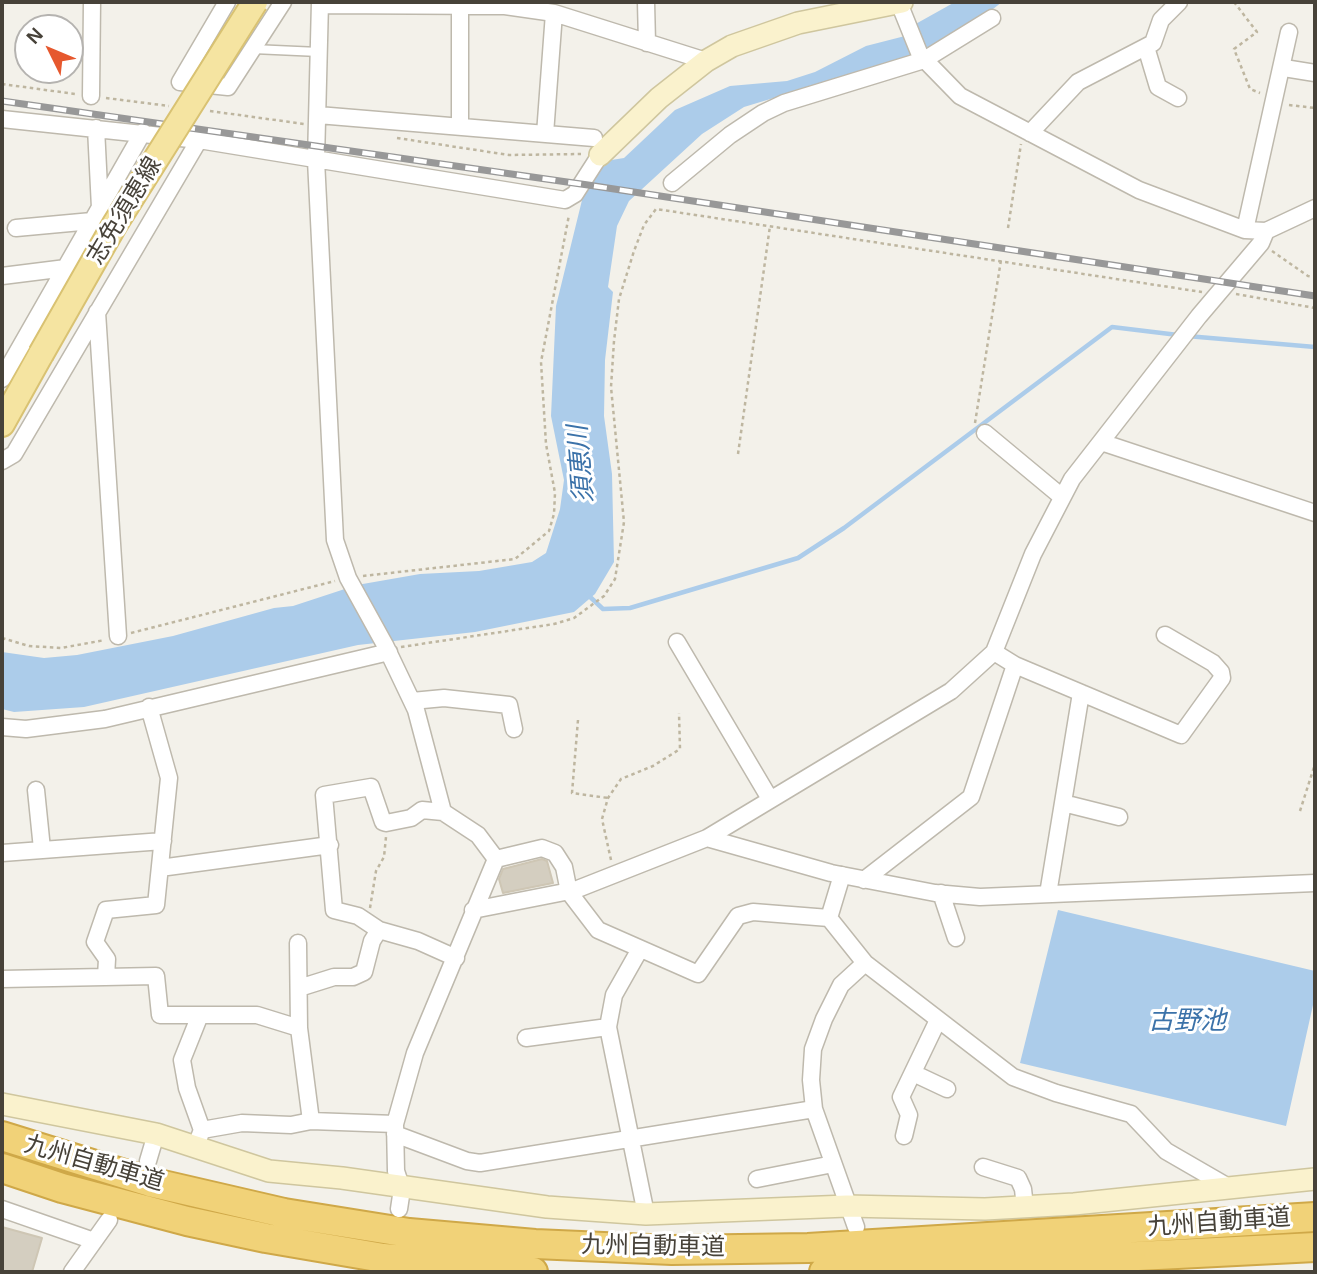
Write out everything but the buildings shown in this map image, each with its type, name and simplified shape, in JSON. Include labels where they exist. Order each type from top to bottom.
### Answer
[{"type":"highway","name":"九州自動車道","points":[[2,1136],[150,1182],[284,1213],[409,1233],[535,1244],[672,1251],[808,1248],[1315,1217]]},
{"type":"highway","name":"九州自動車道","points":[[2,1168],[161,1214],[266,1238],[383,1258],[533,1272]]},
{"type":"highway","points":[[1107,1230],[1239,1207],[1315,1198]]},
{"type":"highway","name":"九州自動車道","points":[[824,1272],[967,1267],[1315,1247]]},
{"type":"highway","points":[[967,1267],[1009,1271],[1226,1263],[1315,1267]]},
{"type":"main road","name":"志免須恵線","points":[[2,424],[115,224],[255,2]]},
{"type":"street","points":[[91,96],[92,2]]},
{"type":"street","points":[[227,2],[180,82],[228,87],[283,2]]},
{"type":"street","points":[[443,812],[412,701],[348,578],[335,540],[316,160],[320,3],[460,2],[545,9],[706,61]]},
{"type":"street","points":[[460,2],[460,127]]},
{"type":"street","points":[[646,2],[647,43]]},
{"type":"street","points":[[1027,132],[1078,82],[1153,43],[1161,20],[1178,2]]},
{"type":"street","points":[[2,119],[199,140],[565,200],[575,194],[597,147],[706,61],[759,34],[798,23],[901,6],[922,57],[960,96],[1139,190],[1263,237]]},
{"type":"street","points":[[545,9],[545,134]]},
{"type":"street","points":[[672,183],[730,135],[763,113],[784,103],[922,57],[992,18]]},
{"type":"street","points":[[1245,230],[1262,146],[1276,101],[1289,32]]},
{"type":"street","points":[[1146,47],[1158,87],[1178,98]]},
{"type":"street","points":[[1283,68],[1315,73]]},
{"type":"street","points":[[318,115],[545,134],[597,147]]},
{"type":"street","points":[[96,128],[96,215]]},
{"type":"street","points":[[2,379],[143,132]]},
{"type":"street","points":[[2,461],[14,454],[199,140]]},
{"type":"street","points":[[472,910],[569,892],[614,877],[707,838],[951,691],[994,652],[1033,554],[1062,497],[1101,442],[1263,237],[1315,208]]},
{"type":"street","points":[[16,228],[96,215]]},
{"type":"street","points":[[2,276],[66,268]]},
{"type":"street","points":[[97,312],[118,636]]},
{"type":"street","points":[[985,433],[1062,497]]},
{"type":"street","points":[[1101,442],[1315,513]]},
{"type":"street","points":[[994,652],[1015,665],[1181,735],[1222,678],[1221,672],[1213,663],[1165,635]]},
{"type":"street","points":[[677,642],[770,799]]},
{"type":"street","points":[[2,727],[26,729],[105,719],[387,649]]},
{"type":"street","points":[[864,880],[971,796],[1015,665]]},
{"type":"street","points":[[1048,894],[1081,693]]},
{"type":"street","points":[[412,701],[444,698],[509,705],[514,729]]},
{"type":"street","points":[[106,977],[107,959],[95,942],[106,910],[156,905],[169,778],[149,707]]},
{"type":"street","points":[[456,958],[418,941],[373,926],[358,916],[334,910],[324,795],[371,787],[383,822],[386,823],[411,818],[422,810],[443,812],[478,835],[496,859]]},
{"type":"street","points":[[36,790],[42,849]]},
{"type":"street","points":[[1063,803],[1119,817]]},
{"type":"street","points":[[707,838],[864,880],[980,897],[1315,883]]},
{"type":"street","points":[[2,853],[163,841]]},
{"type":"street","points":[[160,868],[330,845]]},
{"type":"street","points":[[496,859],[542,848],[555,853],[564,867],[569,892],[598,930],[698,974],[738,916],[752,912],[829,918],[865,963],[1013,1077],[1056,1093],[1131,1114],[1166,1151],[1230,1188]]},
{"type":"street","points":[[400,1199],[395,1129],[415,1054],[456,958],[472,910],[496,859]]},
{"type":"street","points":[[829,918],[842,875]]},
{"type":"street","points":[[941,893],[956,938]]},
{"type":"street","points":[[299,988],[334,977],[353,977],[364,972],[373,926]]},
{"type":"street","points":[[299,943],[299,1028],[311,1121]]},
{"type":"street","points":[[640,949],[614,995],[608,1027],[646,1214]]},
{"type":"street","points":[[856,1227],[814,1109],[811,1080],[813,1049],[824,1019],[841,985],[865,963]]},
{"type":"street","points":[[2,979],[156,976],[160,1015],[257,1015],[299,1028]]},
{"type":"street","points":[[199,1139],[182,1060],[200,1015]]},
{"type":"street","points":[[904,1136],[909,1115],[901,1097],[938,1020]]},
{"type":"street","points":[[526,1038],[608,1027]]},
{"type":"street","points":[[913,1073],[947,1089]]},
{"type":"street","points":[[2,1104],[156,1134],[199,1139],[269,1171],[342,1178],[400,1199],[646,1214],[847,1206],[985,1209],[1025,1207],[1315,1179]]},
{"type":"street","points":[[199,1139],[242,1123],[291,1125],[311,1121],[395,1129],[467,1161],[480,1163],[814,1109]]},
{"type":"street","points":[[148,1161],[156,1134]]},
{"type":"street","points":[[757,1179],[833,1164]]},
{"type":"street","points":[[983,1167],[1018,1178],[1023,1189],[1025,1207]]},
{"type":"street","points":[[2,1209],[94,1241]]},
{"type":"street","points":[[72,1272],[109,1220]]},
{"type":"lane","points":[[253,49],[319,52]]},
{"type":"path","points":[[1234,2],[1256,32],[1234,49],[1251,89],[1276,101],[1315,108]]},
{"type":"path","points":[[1008,228],[1027,132]]},
{"type":"path","points":[[2,638],[29,646],[61,648],[348,578],[515,559],[549,531],[554,514],[555,493],[547,444],[541,362],[569,216],[565,200]]},
{"type":"path","points":[[387,649],[554,624],[574,618],[604,596],[615,579],[624,522],[611,387],[614,341],[619,299],[644,225],[656,209],[1208,293],[1220,291],[1315,308]]},
{"type":"path","points":[[738,454],[770,226]]},
{"type":"path","points":[[1263,237],[1308,276],[1315,277]]},
{"type":"path","points":[[985,433],[975,423],[1001,260]]},
{"type":"path","points":[[614,877],[602,819],[608,798],[621,779],[653,766],[680,748],[679,713]]},
{"type":"path","points":[[578,720],[572,793],[608,798]]},
{"type":"path","points":[[1300,811],[1315,764]]},
{"type":"path","points":[[373,926],[376,871],[384,858],[386,823]]},
{"type":"water","name":"須恵川","points":[[955,2],[1002,2],[961,34],[912,56],[744,107],[702,134],[629,201],[617,226],[608,287],[613,292],[605,360],[604,416],[612,474],[614,562],[595,594],[574,612],[475,632],[358,645],[84,707],[14,712],[2,709],[2,652],[44,658],[77,655],[173,636],[274,608],[293,606],[357,585],[420,574],[479,571],[532,562],[546,553],[560,509],[564,480],[551,416],[556,306],[584,192],[605,161],[624,158],[675,110],[730,86],[787,81],[815,72],[866,46],[905,36],[912,26]]},
{"type":"water","name":"古野池","points":[[1058,910],[1315,971],[1315,996],[1286,1126],[1020,1063]]},
{"type":"waterway","points":[[588,595],[603,609],[630,608],[798,558],[844,528],[1112,327],[1178,335]]},
{"type":"waterway","points":[[1187,336],[1315,347]]},
{"type":"railway","points":[[2,101],[588,185],[1315,296]]}]
